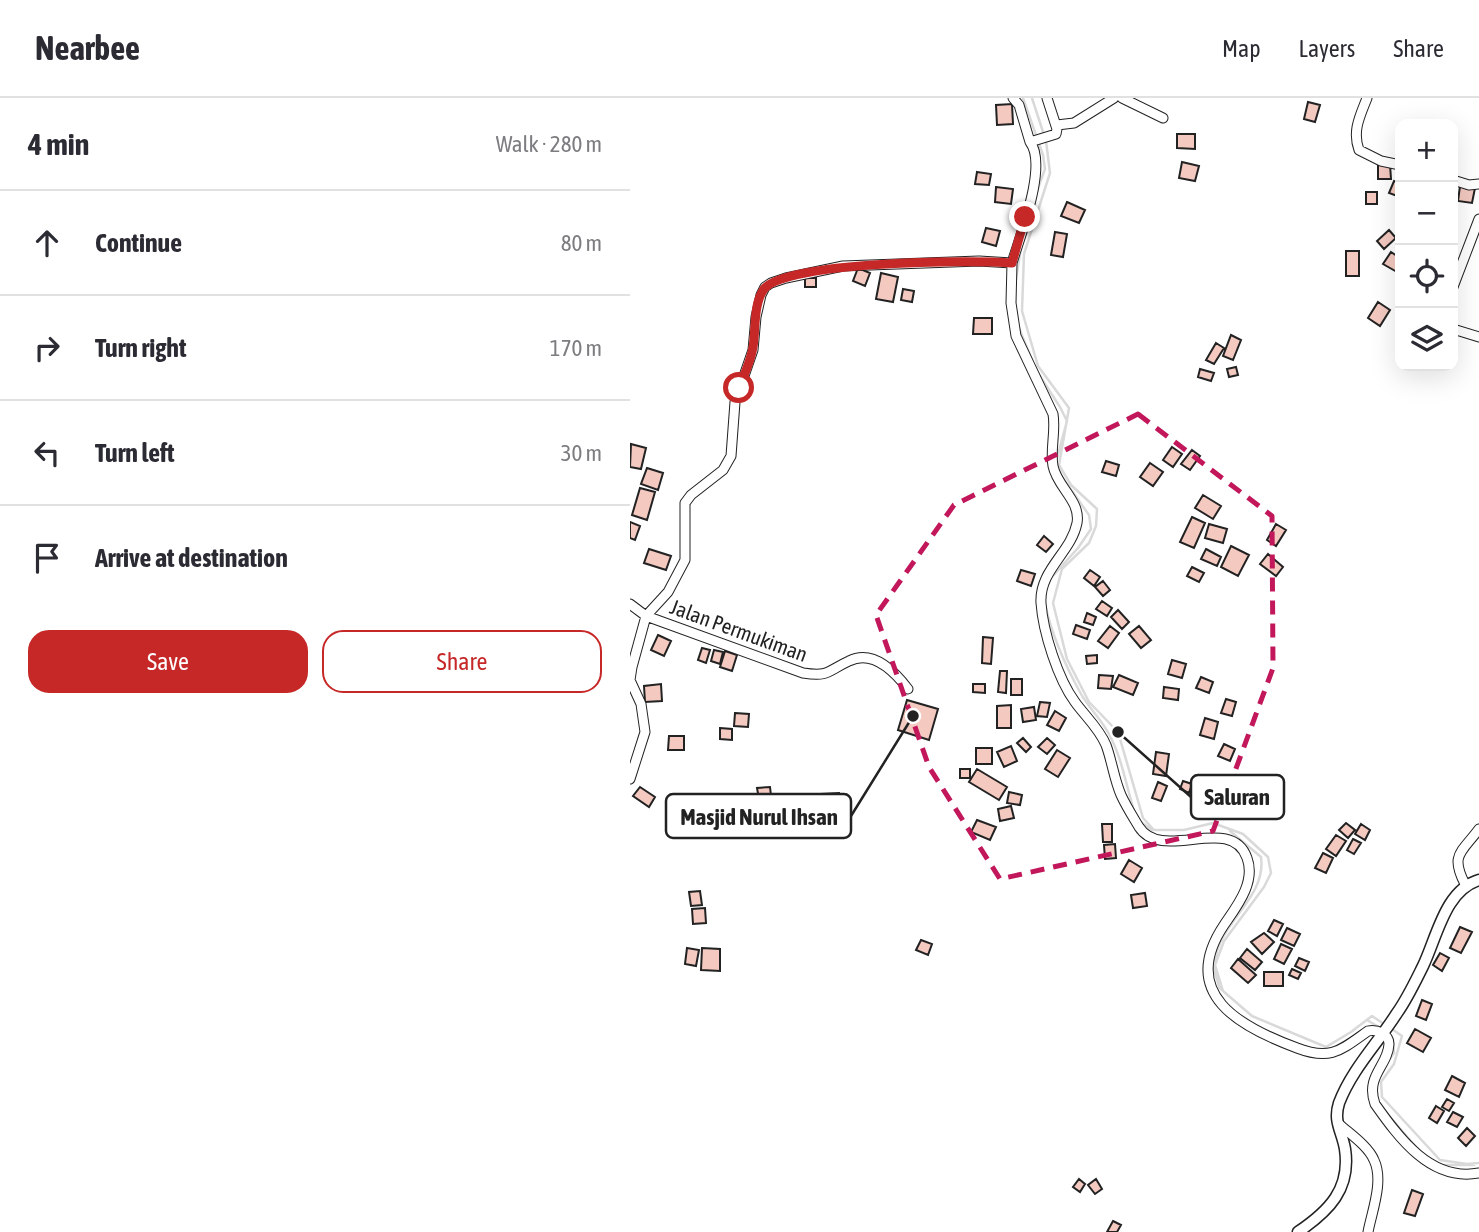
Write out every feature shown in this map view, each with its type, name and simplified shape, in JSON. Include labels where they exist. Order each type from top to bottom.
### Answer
[{"type":"street","points":[[1013,98],[1019,105],[1033,141],[1036,159],[1034,187],[1012,263],[1011,303],[1016,336],[1053,414],[1056,428],[1052,465],[1060,485],[1074,502],[1078,518],[1069,545],[1048,573],[1042,587],[1041,604],[1058,668],[1074,701],[1101,734],[1121,796],[1147,837],[1158,841],[1227,839],[1241,847],[1248,862],[1245,890],[1216,940],[1208,968],[1212,992],[1220,1006],[1236,1018],[1295,1048],[1316,1054],[1333,1054],[1368,1031],[1383,1032],[1388,1047],[1372,1092],[1378,1109],[1421,1158],[1436,1169],[1467,1175],[1479,1173]]},
{"type":"street","points":[[1047,98],[1056,129]]},
{"type":"street","points":[[1033,141],[1074,123],[1114,98]]},
{"type":"street","points":[[1122,98],[1163,118]]},
{"type":"street","points":[[1367,98],[1356,128],[1355,139],[1359,150],[1381,161],[1395,164]]},
{"type":"street","points":[[1458,182],[1469,185],[1479,184]]},
{"type":"street","points":[[1458,274],[1479,219]]},
{"type":"street","points":[[630,779],[645,732],[641,704],[630,674],[646,615],[668,592],[685,560],[685,503],[691,495],[723,470],[731,456],[735,402],[753,350],[758,306],[765,287],[786,278],[843,266],[979,261],[1012,263]]},
{"type":"street","points":[[1458,331],[1479,337]]},
{"type":"street","name":"Jalan Permukiman","points":[[630,604],[646,615],[803,673],[819,676],[834,671],[849,661],[869,658],[878,661],[908,689]]},
{"type":"street","points":[[1465,884],[1457,866],[1457,859],[1479,829]]},
{"type":"street","points":[[1298,1232],[1316,1220],[1345,1183],[1345,1149],[1335,1121],[1346,1087],[1397,1013],[1423,966],[1442,918],[1465,884],[1479,880]]},
{"type":"street","points":[[1335,1121],[1374,1159],[1378,1175],[1368,1232]]},
{"type":"highlighted area","points":[[1138,414],[1272,516],[1273,668],[1213,831],[1000,879],[929,767],[876,615],[954,505]]},
{"type":"building","points":[[1308,102],[1320,105],[1315,122],[1304,119]]},
{"type":"building","points":[[1012,104],[1013,124],[997,125],[996,105]]},
{"type":"building","points":[[1177,134],[1195,134],[1195,149],[1177,148]]},
{"type":"building","points":[[1182,162],[1199,166],[1195,181],[1179,178]]},
{"type":"building","points":[[1378,164],[1390,164],[1391,179],[1378,179]]},
{"type":"building","points":[[977,172],[991,174],[989,185],[975,184]]},
{"type":"building","points":[[1394,181],[1395,195],[1389,193]]},
{"type":"building","points":[[1460,186],[1475,188],[1472,203],[1458,201]]},
{"type":"building","points":[[996,187],[1013,189],[1011,204],[995,202]]},
{"type":"building","points":[[1366,192],[1377,192],[1377,204],[1366,204]]},
{"type":"building","points":[[1067,202],[1085,210],[1079,223],[1061,216]]},
{"type":"building","points":[[986,228],[1000,231],[996,246],[982,242]]},
{"type":"building","points":[[1389,230],[1395,237],[1384,249],[1377,241]]},
{"type":"building","points":[[1055,232],[1067,234],[1063,257],[1051,255]]},
{"type":"building","points":[[1346,251],[1359,251],[1359,276],[1346,276]]},
{"type":"building","points":[[1391,252],[1395,255],[1395,271],[1383,264]]},
{"type":"building","points":[[858,268],[870,273],[865,286],[853,281]]},
{"type":"building","points":[[881,273],[898,277],[893,302],[876,299]]},
{"type":"building","points":[[805,278],[816,278],[816,287],[805,287]]},
{"type":"building","points":[[903,289],[914,291],[912,302],[901,300]]},
{"type":"building","points":[[1378,302],[1390,310],[1380,326],[1368,318]]},
{"type":"building","points":[[974,318],[992,318],[992,334],[973,334]]},
{"type":"building","points":[[1231,335],[1241,340],[1233,360],[1223,356]]},
{"type":"building","points":[[1216,343],[1224,348],[1214,364],[1206,360]]},
{"type":"building","points":[[1236,367],[1238,375],[1229,377],[1227,369]]},
{"type":"building","points":[[1200,369],[1214,373],[1211,381],[1198,377]]},
{"type":"building","points":[[631,444],[646,448],[641,469],[630,467]]},
{"type":"building","points":[[1172,447],[1182,454],[1173,467],[1163,460]]},
{"type":"building","points":[[1192,450],[1200,456],[1190,470],[1181,464]]},
{"type":"building","points":[[1106,461],[1119,465],[1116,476],[1102,472]]},
{"type":"building","points":[[1150,463],[1163,472],[1153,486],[1140,477]]},
{"type":"building","points":[[647,468],[663,473],[658,490],[641,484]]},
{"type":"building","points":[[640,488],[655,492],[647,520],[632,515]]},
{"type":"building","points":[[1203,495],[1221,506],[1213,519],[1195,508]]},
{"type":"building","points":[[1192,517],[1205,523],[1194,548],[1180,542]]},
{"type":"building","points":[[630,522],[640,526],[635,540],[630,538]]},
{"type":"building","points":[[1209,524],[1227,529],[1223,543],[1205,538]]},
{"type":"building","points":[[1276,524],[1286,530],[1276,546],[1267,540]]},
{"type":"building","points":[[1044,536],[1053,544],[1046,552],[1037,545]]},
{"type":"building","points":[[1231,546],[1249,555],[1238,576],[1221,567]]},
{"type":"building","points":[[649,549],[671,556],[666,570],[644,563]]},
{"type":"building","points":[[1206,549],[1221,557],[1217,566],[1201,559]]},
{"type":"building","points":[[1268,554],[1283,567],[1276,576],[1260,564]]},
{"type":"building","points":[[1192,567],[1204,573],[1199,582],[1187,576]]},
{"type":"building","points":[[1021,570],[1035,574],[1031,586],[1017,581]]},
{"type":"building","points":[[1090,570],[1100,577],[1094,586],[1084,578]]},
{"type":"building","points":[[1103,581],[1110,590],[1103,596],[1095,587]]},
{"type":"building","points":[[1102,601],[1112,608],[1107,616],[1096,609]]},
{"type":"building","points":[[1118,610],[1129,622],[1122,629],[1111,617]]},
{"type":"building","points":[[1087,613],[1096,617],[1093,625],[1084,622]]},
{"type":"building","points":[[1076,625],[1090,630],[1087,639],[1073,634]]},
{"type":"building","points":[[1110,626],[1119,633],[1108,648],[1098,641]]},
{"type":"building","points":[[1139,626],[1151,640],[1141,648],[1129,634]]},
{"type":"building","points":[[658,635],[671,641],[664,656],[651,650]]},
{"type":"building","points":[[983,637],[993,638],[991,664],[982,663]]},
{"type":"building","points":[[702,648],[710,650],[706,663],[698,660]]},
{"type":"building","points":[[714,650],[723,652],[720,664],[711,661]]},
{"type":"building","points":[[725,651],[737,655],[732,671],[720,667]]},
{"type":"building","points":[[1097,655],[1097,663],[1087,664],[1086,656]]},
{"type":"building","points":[[1172,660],[1186,664],[1182,678],[1168,674]]},
{"type":"building","points":[[1000,671],[1007,671],[1006,693],[998,692]]},
{"type":"building","points":[[1099,675],[1113,676],[1111,689],[1098,688]]},
{"type":"building","points":[[1119,675],[1138,683],[1133,695],[1113,687]]},
{"type":"building","points":[[1201,677],[1213,682],[1209,693],[1196,688]]},
{"type":"building","points":[[1011,679],[1022,679],[1022,695],[1011,695]]},
{"type":"building","points":[[661,684],[662,701],[645,702],[644,686]]},
{"type":"building","points":[[973,684],[985,684],[985,693],[973,692]]},
{"type":"building","points":[[1164,687],[1179,689],[1178,700],[1163,698]]},
{"type":"building","points":[[1226,699],[1236,702],[1232,716],[1221,713]]},
{"type":"building","points":[[907,700],[938,709],[929,740],[898,730]]},
{"type":"building","points":[[1040,702],[1050,703],[1047,717],[1037,716]]},
{"type":"building","points":[[1011,705],[1011,728],[997,728],[997,706]]},
{"type":"building","points":[[1034,707],[1036,720],[1023,722],[1021,709]]},
{"type":"building","points":[[1055,711],[1066,718],[1059,731],[1047,725]]},
{"type":"building","points":[[735,713],[749,714],[748,727],[734,726]]},
{"type":"building","points":[[1205,718],[1218,722],[1214,739],[1200,735]]},
{"type":"building","points":[[720,728],[732,729],[732,740],[720,739]]},
{"type":"building","points":[[669,736],[684,736],[684,750],[668,750]]},
{"type":"building","points":[[1023,738],[1031,747],[1026,752],[1017,743]]},
{"type":"building","points":[[1047,738],[1055,745],[1047,754],[1038,747]]},
{"type":"building","points":[[1224,744],[1235,749],[1230,761],[1218,756]]},
{"type":"building","points":[[1011,746],[1017,761],[1004,767],[997,752]]},
{"type":"building","points":[[976,748],[992,748],[992,764],[976,764]]},
{"type":"building","points":[[1057,750],[1070,758],[1058,777],[1045,769]]},
{"type":"building","points":[[1156,752],[1169,754],[1166,776],[1153,774]]},
{"type":"building","points":[[960,769],[970,769],[970,778],[960,778]]},
{"type":"building","points":[[977,769],[1007,787],[999,800],[969,782]]},
{"type":"building","points":[[1183,781],[1192,784],[1189,793],[1180,789]]},
{"type":"building","points":[[1158,782],[1167,786],[1161,801],[1152,798]]},
{"type":"building","points":[[640,787],[655,797],[649,807],[633,796]]},
{"type":"building","points":[[770,787],[772,804],[760,805],[757,788]]},
{"type":"building","points":[[1009,792],[1022,795],[1020,805],[1007,803]]},
{"type":"building","points":[[839,793],[840,811],[822,812],[821,794]]},
{"type":"building","points":[[1011,806],[1014,818],[1000,821],[998,809]]},
{"type":"building","points":[[977,820],[996,827],[990,840],[971,832]]},
{"type":"building","points":[[1346,823],[1355,830],[1348,838],[1339,830]]},
{"type":"building","points":[[1102,824],[1112,824],[1112,842],[1103,842]]},
{"type":"building","points":[[1361,824],[1370,830],[1365,840],[1355,834]]},
{"type":"building","points":[[1336,835],[1346,841],[1336,856],[1326,849]]},
{"type":"building","points":[[1353,839],[1361,843],[1354,854],[1347,850]]},
{"type":"building","points":[[1115,844],[1116,858],[1105,859],[1104,845]]},
{"type":"building","points":[[1323,853],[1333,858],[1326,873],[1315,868]]},
{"type":"building","points":[[1129,860],[1142,868],[1134,882],[1121,874]]},
{"type":"building","points":[[700,891],[702,905],[691,906],[689,892]]},
{"type":"building","points":[[1145,893],[1147,906],[1133,908],[1131,895]]},
{"type":"building","points":[[705,908],[706,923],[693,924],[692,909]]},
{"type":"building","points":[[1274,920],[1283,924],[1277,936],[1268,931]]},
{"type":"building","points":[[1460,927],[1472,932],[1461,953],[1450,948]]},
{"type":"building","points":[[1287,928],[1300,934],[1294,946],[1281,940]]},
{"type":"building","points":[[1264,933],[1274,942],[1262,954],[1251,942]]},
{"type":"building","points":[[921,940],[932,944],[928,955],[916,950]]},
{"type":"building","points":[[1281,944],[1292,949],[1284,964],[1274,959]]},
{"type":"building","points":[[687,948],[699,950],[696,966],[685,964]]},
{"type":"building","points":[[702,948],[720,949],[720,971],[701,970]]},
{"type":"building","points":[[1247,949],[1262,962],[1255,970],[1240,958]]},
{"type":"building","points":[[1440,953],[1449,958],[1442,971],[1433,965]]},
{"type":"building","points":[[1299,958],[1309,962],[1305,971],[1295,966]]},
{"type":"building","points":[[1238,959],[1256,975],[1248,983],[1231,968]]},
{"type":"building","points":[[1292,969],[1301,973],[1298,979],[1289,975]]},
{"type":"building","points":[[1264,972],[1283,972],[1283,986],[1264,986]]},
{"type":"building","points":[[1422,1000],[1432,1004],[1426,1020],[1416,1016]]},
{"type":"building","points":[[1415,1029],[1431,1038],[1423,1052],[1407,1043]]},
{"type":"building","points":[[1452,1076],[1465,1083],[1459,1097],[1445,1090]]},
{"type":"building","points":[[1447,1099],[1454,1103],[1449,1111],[1442,1107]]},
{"type":"building","points":[[1436,1106],[1444,1111],[1437,1123],[1429,1118]]},
{"type":"building","points":[[1453,1112],[1463,1117],[1457,1127],[1447,1122]]},
{"type":"building","points":[[1467,1128],[1475,1136],[1466,1146],[1458,1138]]},
{"type":"building","points":[[1079,1179],[1085,1184],[1080,1192],[1073,1187]]},
{"type":"building","points":[[1096,1179],[1102,1189],[1095,1194],[1088,1185]]},
{"type":"building","points":[[1412,1190],[1423,1194],[1415,1216],[1404,1213]]},
{"type":"building","points":[[1113,1221],[1121,1225],[1117,1232],[1107,1232]]},
{"type":"waterway","points":[[1023,98],[1043,155],[1045,169],[1037,191]]},
{"type":"waterway","points":[[1032,98],[1044,135]]},
{"type":"waterway","points":[[1046,141],[1050,173],[1024,254],[1022,311],[1038,366],[1069,408],[1059,465],[1071,485],[1097,509],[1096,526],[1089,543],[1062,569],[1053,603],[1067,659],[1089,702],[1118,732],[1143,818],[1154,830],[1184,830],[1213,823],[1243,834],[1268,857],[1271,873],[1264,887],[1224,941],[1215,965],[1223,991],[1252,1016],[1326,1047],[1372,1016],[1387,1026]]},
{"type":"waterway","points":[[1016,279],[1021,248]]},
{"type":"waterway","points":[[1019,328],[1032,360]]},
{"type":"waterway","points":[[1038,373],[1067,421],[1057,458]]},
{"type":"waterway","points":[[1051,578],[1091,529],[1089,515],[1060,474]]},
{"type":"waterway","points":[[1045,604],[1055,639],[1070,672],[1113,743],[1134,811]]},
{"type":"waterway","points":[[1141,822],[1152,830]]},
{"type":"waterway","points":[[1215,961],[1218,947],[1250,898],[1261,872],[1261,857],[1230,831]]},
{"type":"waterway","points":[[1214,968],[1222,990]]},
{"type":"waterway","points":[[1367,1020],[1382,1029]]},
{"type":"waterway","points":[[1392,1029],[1402,1036],[1394,1064],[1381,1082],[1382,1097],[1440,1160],[1479,1163]]},
{"type":"waterway","points":[[1388,1061],[1394,1053],[1393,1039],[1390,1036]]},
{"type":"waterway","points":[[1390,1117],[1415,1146]]},
{"type":"waterway","points":[[1443,1165],[1474,1165]]},
{"type":"place","name":"Masjid Nurul Ihsan","points":[[913,716]]},
{"type":"place","name":"Saluran","points":[[1118,732]]},
{"type":"route","points":[[739,388],[753,350],[761,295],[771,283],[843,266],[979,261],[1012,263],[1025,217]]}]
